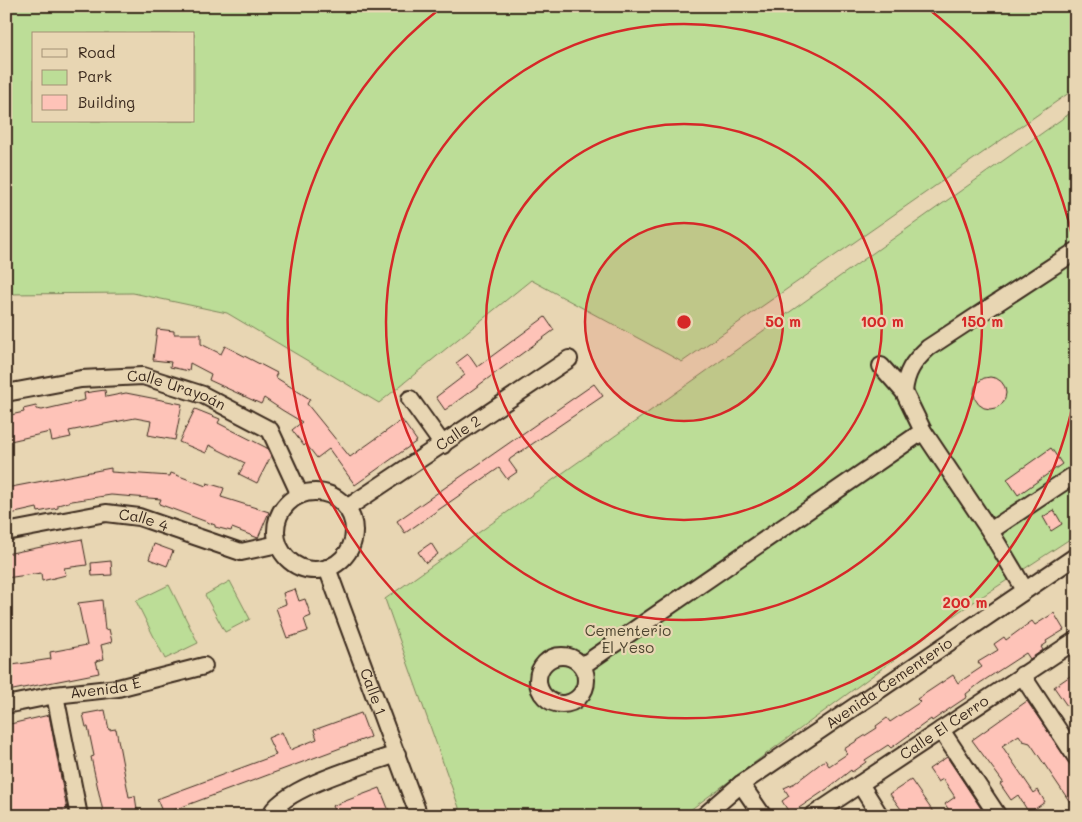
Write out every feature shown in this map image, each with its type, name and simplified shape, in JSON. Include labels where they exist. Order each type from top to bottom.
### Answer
[{"type":"street","points":[[904,392],[905,379],[913,362],[928,348],[1076,251]]},
{"type":"street","name":"Calle 2","points":[[347,508],[569,359]]},
{"type":"street","points":[[881,366],[904,392],[923,431],[990,531],[1025,590]]},
{"type":"street","name":"Calle Urayoán","points":[[6,393],[81,379],[143,376],[203,395],[270,430],[300,495]]},
{"type":"street","points":[[410,399],[443,445]]},
{"type":"street","points":[[582,666],[923,431]]},
{"type":"street","points":[[990,531],[1022,517],[1071,477]]},
{"type":"street","points":[[313,492],[326,493],[338,498],[347,508],[353,521],[354,536],[350,550],[340,561],[327,568],[307,570],[289,560],[278,544],[276,529],[279,515],[288,503],[300,495],[313,492]]},
{"type":"street","name":"Calle 4","points":[[6,532],[106,513],[139,518],[241,552],[278,544]]},
{"type":"street","name":"Avenida Cementerio","points":[[704,816],[741,784],[1076,556]]},
{"type":"street","name":"Calle 1","points":[[327,568],[419,816]]},
{"type":"street","name":"Calle El Cerro","points":[[812,816],[1076,640]]},
{"type":"street","name":"Avenida E","points":[[6,705],[55,695],[118,688],[204,666]]},
{"type":"street","points":[[1022,676],[1076,757]]},
{"type":"street","points":[[55,695],[79,816]]},
{"type":"street","points":[[941,730],[998,816]]},
{"type":"street","points":[[270,816],[286,796],[292,793],[397,754]]},
{"type":"street","points":[[741,784],[762,816]]},
{"type":"street","points":[[860,784],[880,816]]},
{"type":"green space","points":[[6,6],[1076,6],[1076,88],[682,362],[531,280],[379,403],[227,313],[133,293],[6,294]]},
{"type":"green space","name":"Cementerio El Yeso","points":[[1076,109],[1076,535],[960,611],[682,816],[462,816],[385,599]]},
{"type":"green space","points":[[230,581],[250,619],[225,632],[205,595]]},
{"type":"green space","points":[[169,585],[198,643],[165,659],[136,601]]},
{"type":"building","points":[[545,317],[554,330],[445,410],[436,397],[465,375],[456,363],[468,354],[477,367]]},
{"type":"building","points":[[157,329],[174,331],[174,334],[201,334],[201,344],[221,354],[225,346],[277,373],[275,377],[310,399],[307,404],[350,457],[402,420],[417,441],[355,485],[329,449],[317,458],[306,444],[304,446],[292,430],[302,422],[264,398],[261,404],[209,380],[211,374],[190,363],[189,371],[170,367],[171,362],[153,360]]},
{"type":"building","points":[[990,377],[1001,382],[1006,393],[1001,404],[990,409],[979,404],[974,393],[979,382]]},
{"type":"building","points":[[594,384],[603,396],[510,459],[509,461],[517,472],[507,479],[499,468],[405,533],[397,521]]},
{"type":"building","points":[[105,390],[106,397],[126,393],[182,404],[175,440],[148,435],[151,421],[135,418],[69,431],[71,437],[52,441],[50,432],[6,442],[6,416],[24,412],[23,409],[36,406],[37,409],[42,410],[85,400],[84,393]]},
{"type":"building","points":[[195,409],[220,419],[218,423],[267,448],[271,456],[257,483],[239,474],[245,463],[209,445],[206,453],[179,442]]},
{"type":"building","points":[[1051,448],[1062,464],[1018,495],[1007,479]]},
{"type":"building","points":[[111,468],[111,472],[170,476],[171,473],[206,486],[207,483],[224,488],[221,497],[269,512],[258,538],[232,528],[231,531],[215,527],[215,525],[159,504],[161,499],[111,495],[72,501],[58,505],[58,508],[38,512],[37,508],[6,515],[6,488]]},
{"type":"building","points":[[1054,510],[1062,524],[1051,531],[1043,517]]},
{"type":"building","points":[[82,539],[87,565],[64,568],[66,575],[42,581],[41,573],[6,578],[6,554]]},
{"type":"building","points":[[431,543],[438,554],[426,563],[418,552]]},
{"type":"building","points":[[154,544],[173,551],[167,566],[149,559]]},
{"type":"building","points":[[111,561],[112,575],[92,576],[91,563]]},
{"type":"building","points":[[295,589],[299,601],[305,599],[311,616],[304,619],[308,631],[287,638],[276,608],[286,604],[283,593]]},
{"type":"building","points":[[102,600],[105,630],[109,629],[112,642],[101,645],[104,659],[96,661],[99,673],[8,691],[6,666],[51,659],[50,652],[87,645],[78,603]]},
{"type":"building","points":[[1054,613],[1064,630],[1046,641],[1047,643],[1041,647],[1043,650],[1030,659],[1026,653],[980,683],[966,694],[967,697],[932,721],[931,719],[891,748],[888,745],[865,760],[866,762],[852,772],[851,770],[790,814],[782,801],[789,796],[784,788],[795,783],[825,760],[829,766],[847,754],[844,749],[877,728],[876,726],[887,718],[890,722],[920,702],[917,699],[953,675],[958,683],[982,667],[978,662],[998,650],[994,644],[1004,637],[1006,640],[1032,621],[1035,625]]},
{"type":"building","points":[[1076,672],[1076,719],[1054,687]]},
{"type":"building","points":[[1027,701],[1076,773],[1076,811],[1030,743],[1023,741],[1019,735],[1002,746],[1034,793],[1038,790],[1045,802],[1029,813],[1018,795],[1011,800],[1000,784],[1003,782],[972,740]]},
{"type":"building","points":[[105,710],[109,730],[116,729],[129,797],[135,796],[138,816],[104,816],[91,757],[94,756],[88,727],[86,727],[83,714]]},
{"type":"building","points":[[361,713],[370,737],[163,814],[157,799],[276,755],[268,738],[282,732],[290,750],[317,739],[314,730]]},
{"type":"building","points":[[49,715],[67,810],[40,816],[6,816],[6,725]]},
{"type":"building","points":[[947,757],[984,813],[979,816],[960,816],[956,810],[951,813],[945,804],[955,797],[943,779],[938,782],[929,769]]},
{"type":"building","points":[[911,780],[936,816],[906,816],[890,794]]},
{"type":"building","points":[[380,788],[391,816],[337,816],[332,806]]}]
